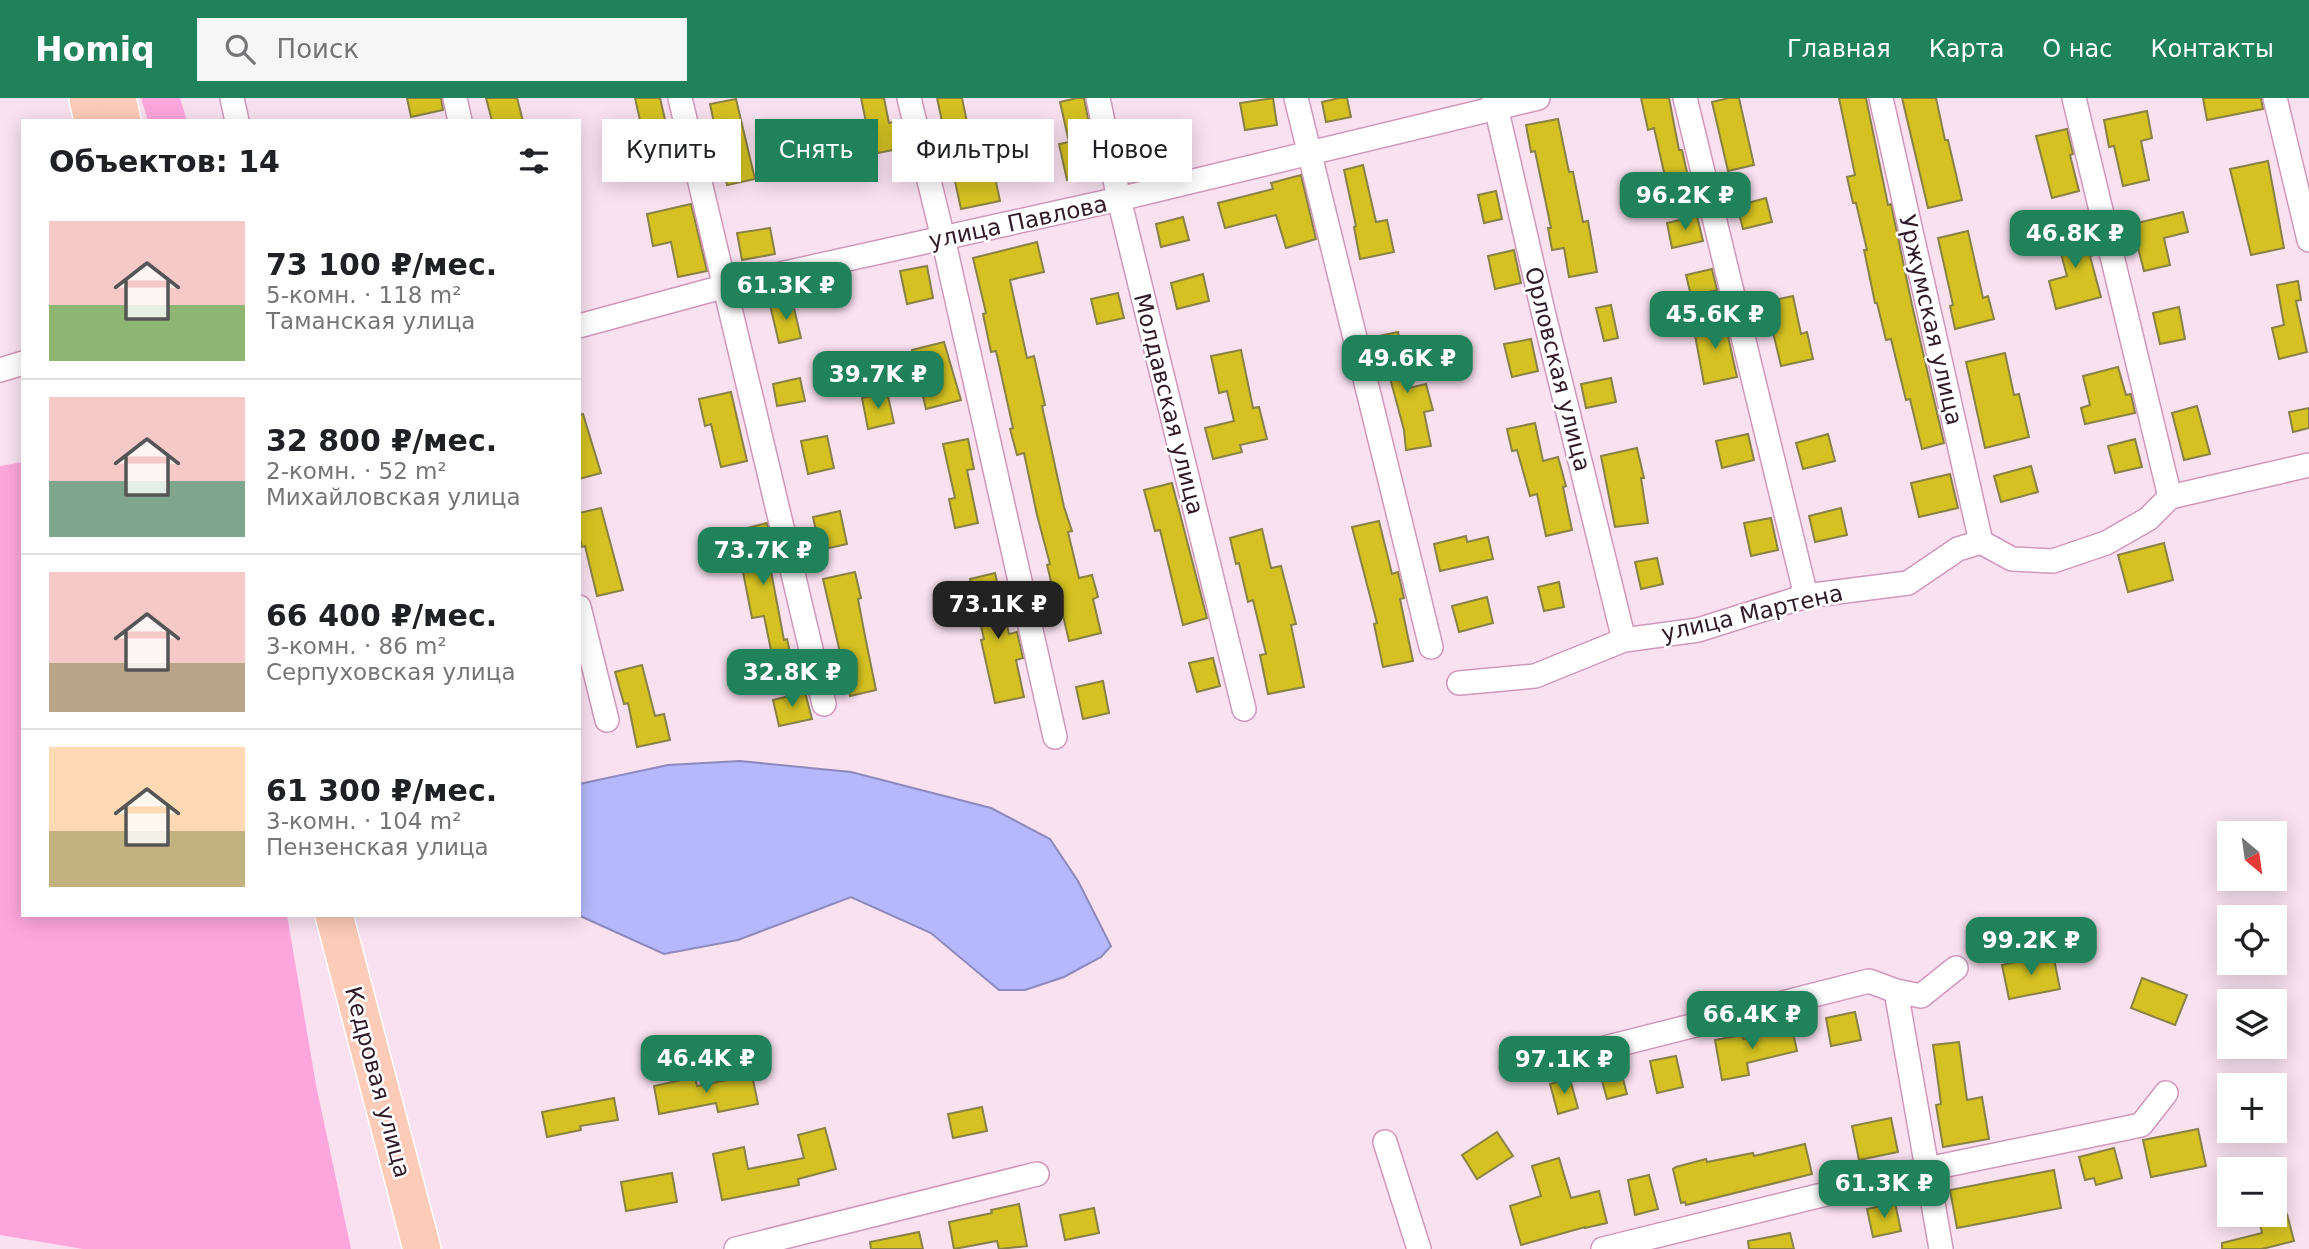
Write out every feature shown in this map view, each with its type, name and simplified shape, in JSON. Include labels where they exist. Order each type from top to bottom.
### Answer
[{"type":"main road","points":[[88,98],[93,119]]},
{"type":"main road","points":[[117,98],[122,119]]},
{"type":"main road","name":"Кедровая улица","points":[[314,917],[396,1249]]},
{"type":"main road","name":"Кедровая улица","points":[[335,917],[422,1249]]},
{"type":"street","points":[[232,98],[237,119]]},
{"type":"street","points":[[454,98],[459,119]]},
{"type":"street","points":[[680,98],[824,704]]},
{"type":"street","points":[[909,98],[1055,737]]},
{"type":"street","name":"Молдавская улица","points":[[1098,98],[1119,200],[1244,709]]},
{"type":"street","points":[[1296,98],[1431,646]]},
{"type":"street","name":"улица Павлова","points":[[581,325],[726,286],[1119,200],[1496,104],[1538,98]]},
{"type":"street","points":[[1685,98],[1806,596]]},
{"type":"street","name":"Уржумская улица","points":[[1881,98],[1981,542]]},
{"type":"street","points":[[2074,98],[2170,498]]},
{"type":"street","points":[[2275,98],[2309,240]]},
{"type":"street","name":"Орловская улица","points":[[1496,104],[1546,324],[1624,640]]},
{"type":"street","points":[[0,370],[21,364]]},
{"type":"street","points":[[1981,542],[2012,559],[2053,561],[2106,544],[2148,519],[2170,498],[2309,465]]},
{"type":"street","name":"улица Мартена","points":[[1459,683],[1535,676],[1624,640],[1698,631],[1806,596],[1908,583],[1958,549],[1981,542]]},
{"type":"street","points":[[581,615],[607,720]]},
{"type":"street","points":[[1561,1059],[1869,981],[1896,991],[1921,996],[1956,968]]},
{"type":"street","points":[[1896,991],[1941,1249]]},
{"type":"street","points":[[1602,1249],[1927,1169],[2141,1125],[2166,1093]]},
{"type":"street","points":[[1385,1142],[1419,1249]]},
{"type":"street","points":[[745,1248],[1037,1174]]},
{"type":"shaded area","points":[[141,98],[180,98],[186,119],[147,119]]},
{"type":"shaded area","points":[[21,462],[21,917],[287,917],[316,1085],[351,1249],[83,1249],[0,1235],[0,466]]},
{"type":"water","points":[[740,761],[851,772],[991,808],[1050,839],[1078,881],[1111,946],[1101,957],[1064,977],[1025,990],[999,990],[931,933],[851,897],[738,940],[664,954],[581,916],[581,784],[668,765]]},
{"type":"building","points":[[407,98],[441,98],[443,110],[411,117]]},
{"type":"building","points":[[486,98],[517,98],[522,119],[491,119]]},
{"type":"building","points":[[635,98],[660,98],[665,119],[640,119]]},
{"type":"building","points":[[861,98],[884,98],[889,123],[892,122],[892,150],[878,153],[878,119],[865,119]]},
{"type":"building","points":[[937,98],[962,98],[966,119],[942,119]]},
{"type":"building","points":[[1084,98],[1088,119],[1068,119],[1068,138],[1060,102]]},
{"type":"building","points":[[1273,98],[1277,125],[1245,130],[1240,103]]},
{"type":"building","points":[[1347,98],[1351,117],[1326,122],[1322,102]]},
{"type":"building","points":[[1641,98],[1669,98],[1679,150],[1682,150],[1688,177],[1666,181],[1654,128],[1648,130]]},
{"type":"building","points":[[1739,98],[1754,165],[1728,171],[1712,102]]},
{"type":"building","points":[[1839,98],[1866,98],[1888,205],[1891,204],[1944,443],[1922,449],[1910,399],[1906,400],[1891,339],[1886,340],[1875,303],[1864,250],[1867,250],[1847,177],[1855,175]]},
{"type":"building","points":[[1902,98],[1936,98],[1962,200],[1928,208]]},
{"type":"building","points":[[2203,98],[2261,98],[2263,109],[2207,120]]},
{"type":"building","points":[[736,99],[741,119],[713,119],[710,104]]},
{"type":"building","points":[[2147,111],[2152,138],[2141,141],[2149,180],[2123,186],[2114,146],[2109,147],[2104,120]]},
{"type":"building","points":[[1558,119],[1583,222],[1588,221],[1597,272],[1569,277],[1564,248],[1552,250],[1548,228],[1551,228],[1535,151],[1531,152],[1526,125]]},
{"type":"building","points":[[741,120],[755,179],[741,182]]},
{"type":"building","points":[[2067,129],[2079,191],[2052,198],[2036,136]]},
{"type":"building","points":[[1068,142],[1068,180],[1067,180],[1059,144]]},
{"type":"building","points":[[2268,161],[2284,248],[2251,255],[2230,169]]},
{"type":"building","points":[[1363,165],[1376,222],[1387,220],[1394,252],[1360,259],[1344,170]]},
{"type":"building","points":[[1301,175],[1316,239],[1286,248],[1276,215],[1225,228],[1218,203],[1273,189],[1271,183]]},
{"type":"building","points":[[955,182],[996,182],[1000,201],[961,209]]},
{"type":"building","points":[[1496,191],[1502,219],[1484,223],[1478,195]]},
{"type":"building","points":[[1766,198],[1772,222],[1743,229],[1737,206]]},
{"type":"building","points":[[691,204],[707,271],[678,277],[671,242],[653,246],[647,214]]},
{"type":"building","points":[[2183,212],[2188,232],[2164,238],[2170,265],[2144,271],[2137,244],[2133,245],[2129,225]]},
{"type":"building","points":[[1697,216],[1703,241],[1672,248],[1667,223]]},
{"type":"building","points":[[1183,217],[1189,240],[1161,247],[1156,224]]},
{"type":"building","points":[[2087,227],[2094,255],[2090,256],[2101,297],[2056,309],[2049,281],[2067,276],[2056,235]]},
{"type":"building","points":[[770,228],[775,254],[742,260],[737,233]]},
{"type":"building","points":[[1968,231],[1983,298],[1988,296],[1994,319],[1955,329],[1950,306],[1953,305],[1938,238]]},
{"type":"building","points":[[1037,242],[1044,272],[1010,280],[1027,358],[1034,356],[1045,405],[1042,406],[1064,507],[1072,531],[1068,532],[1079,578],[1092,575],[1098,597],[1093,599],[1101,633],[1069,641],[1061,607],[1057,607],[1047,565],[1050,564],[1024,453],[1017,455],[1010,429],[1013,428],[996,351],[991,352],[983,314],[986,313],[973,258]]},
{"type":"building","points":[[1514,250],[1521,283],[1495,289],[1488,256]]},
{"type":"building","points":[[927,266],[933,298],[907,304],[900,271]]},
{"type":"building","points":[[1712,269],[1717,290],[1691,296],[1686,275]]},
{"type":"building","points":[[1203,274],[1209,301],[1177,309],[1171,283]]},
{"type":"building","points":[[2298,281],[2301,300],[2296,301],[2307,352],[2279,359],[2272,328],[2284,325],[2277,285]]},
{"type":"building","points":[[1118,293],[1124,318],[1097,324],[1091,299]]},
{"type":"building","points":[[1793,296],[1801,334],[1807,332],[1813,359],[1781,366],[1772,328],[1766,329],[1761,303]]},
{"type":"building","points":[[792,300],[801,338],[779,343],[770,305]]},
{"type":"building","points":[[1611,305],[1618,338],[1604,341],[1596,308]]},
{"type":"building","points":[[2179,307],[2185,339],[2160,344],[2153,313]]},
{"type":"building","points":[[1724,318],[1737,377],[1704,384],[1693,324]]},
{"type":"building","points":[[1398,332],[1409,388],[1426,384],[1433,410],[1424,412],[1431,446],[1406,450],[1404,430],[1387,367],[1385,368],[1379,336]]},
{"type":"building","points":[[1531,339],[1538,371],[1512,377],[1504,344]]},
{"type":"building","points":[[944,342],[961,400],[926,409],[912,350]]},
{"type":"building","points":[[1241,350],[1253,408],[1259,407],[1267,439],[1240,445],[1242,452],[1213,459],[1205,428],[1234,421],[1227,391],[1219,393],[1211,356]]},
{"type":"building","points":[[2005,353],[2014,395],[2019,394],[2029,437],[1985,448],[1966,362]]},
{"type":"building","points":[[2118,367],[2126,395],[2131,394],[2135,413],[2085,424],[2081,408],[2090,405],[2083,376]]},
{"type":"building","points":[[800,378],[805,401],[777,406],[773,384]]},
{"type":"building","points":[[1611,378],[1616,402],[1586,408],[1581,384]]},
{"type":"building","points":[[731,392],[747,461],[721,467],[711,424],[705,426],[699,399]]},
{"type":"building","points":[[887,392],[894,423],[868,429],[862,398]]},
{"type":"building","points":[[2197,406],[2210,454],[2184,460],[2172,413]]},
{"type":"building","points":[[2309,408],[2309,428],[2293,432],[2289,412]]},
{"type":"building","points":[[581,414],[601,473],[581,478]]},
{"type":"building","points":[[1535,423],[1543,461],[1558,457],[1566,486],[1563,487],[1572,530],[1546,536],[1537,494],[1530,496],[1517,450],[1512,451],[1507,429]]},
{"type":"building","points":[[1748,434],[1754,460],[1722,468],[1716,441]]},
{"type":"building","points":[[1828,434],[1835,461],[1803,469],[1796,443]]},
{"type":"building","points":[[827,436],[834,468],[808,474],[801,441]]},
{"type":"building","points":[[968,439],[974,469],[967,470],[978,523],[955,528],[949,499],[955,498],[943,444]]},
{"type":"building","points":[[2135,439],[2142,467],[2115,473],[2108,446]]},
{"type":"building","points":[[1637,448],[1644,478],[1641,478],[1648,523],[1615,527],[1601,456]]},
{"type":"building","points":[[2031,466],[2038,492],[2001,502],[1994,476]]},
{"type":"building","points":[[1950,474],[1958,508],[1919,517],[1911,483]]},
{"type":"building","points":[[1172,483],[1207,618],[1183,625],[1160,530],[1155,531],[1144,490]]},
{"type":"building","points":[[601,508],[623,590],[597,596],[585,546],[582,547],[581,543],[581,513]]},
{"type":"building","points":[[1841,508],[1847,535],[1815,542],[1809,516]]},
{"type":"building","points":[[840,511],[847,544],[820,550],[813,517]]},
{"type":"building","points":[[1771,518],[1778,550],[1751,556],[1744,523]]},
{"type":"building","points":[[1379,521],[1392,574],[1398,572],[1404,598],[1400,599],[1413,661],[1383,667],[1374,624],[1377,623],[1352,527]]},
{"type":"building","points":[[767,523],[773,549],[767,550],[784,640],[787,639],[792,661],[774,665],[764,616],[752,618],[742,567],[744,566],[735,531]]},
{"type":"building","points":[[1262,529],[1271,568],[1281,566],[1296,624],[1291,625],[1304,687],[1268,694],[1260,655],[1266,654],[1253,600],[1248,602],[1230,538]]},
{"type":"building","points":[[1466,536],[1467,542],[1488,537],[1493,559],[1440,571],[1434,544]]},
{"type":"building","points":[[2164,543],[2173,580],[2128,592],[2118,555]]},
{"type":"building","points":[[1657,558],[1663,584],[1641,589],[1635,562]]},
{"type":"building","points":[[855,572],[876,690],[850,696],[823,579]]},
{"type":"building","points":[[995,573],[1009,634],[1017,632],[1023,658],[1016,660],[1024,697],[995,703],[970,579]]},
{"type":"building","points":[[1559,582],[1564,607],[1544,611],[1538,587]]},
{"type":"building","points":[[1487,597],[1493,623],[1459,632],[1452,606]]},
{"type":"building","points":[[1213,658],[1220,686],[1197,692],[1189,663]]},
{"type":"building","points":[[642,665],[655,716],[664,714],[670,740],[637,747],[628,703],[624,704],[615,672]]},
{"type":"building","points":[[1103,681],[1109,713],[1083,719],[1076,687]]},
{"type":"building","points":[[805,692],[812,719],[779,726],[773,700]]},
{"type":"building","points":[[2053,954],[2060,989],[2009,999],[2002,965]]},
{"type":"building","points":[[2142,978],[2187,995],[2175,1025],[2131,1008]]},
{"type":"building","points":[[1855,1012],[1861,1040],[1831,1046],[1826,1018]]},
{"type":"building","points":[[1792,1028],[1797,1051],[1747,1063],[1749,1075],[1722,1080],[1715,1040],[1742,1035],[1743,1039]]},
{"type":"building","points":[[1959,1042],[1967,1100],[1982,1097],[1989,1139],[1943,1147],[1936,1105],[1941,1104],[1933,1045]]},
{"type":"building","points":[[1676,1056],[1683,1087],[1657,1093],[1650,1061]]},
{"type":"building","points":[[1619,1064],[1627,1094],[1607,1099],[1599,1070]]},
{"type":"building","points":[[752,1075],[758,1104],[718,1112],[716,1103],[659,1114],[654,1086],[695,1077],[697,1086]]},
{"type":"building","points":[[1570,1079],[1578,1108],[1558,1114],[1550,1084]]},
{"type":"building","points":[[614,1098],[618,1120],[580,1126],[581,1130],[547,1137],[542,1112]]},
{"type":"building","points":[[982,1107],[987,1131],[953,1138],[948,1114]]},
{"type":"building","points":[[1891,1118],[1898,1152],[1859,1160],[1852,1126]]},
{"type":"building","points":[[825,1128],[836,1169],[798,1179],[799,1185],[722,1200],[713,1154],[744,1147],[748,1169],[804,1158],[798,1135]]},
{"type":"building","points":[[2198,1129],[2206,1166],[2151,1177],[2143,1140]]},
{"type":"building","points":[[1497,1132],[1513,1156],[1477,1179],[1462,1155]]},
{"type":"building","points":[[1805,1144],[1812,1174],[1686,1205],[1685,1202],[1681,1203],[1673,1169],[1676,1167],[1706,1159],[1707,1162],[1753,1153],[1754,1156]]},
{"type":"building","points":[[2114,1148],[2122,1178],[2096,1185],[2094,1178],[2085,1180],[2079,1157]]},
{"type":"building","points":[[1559,1158],[1571,1198],[1599,1191],[1607,1223],[1521,1245],[1510,1206],[1541,1196],[1532,1166]]},
{"type":"building","points":[[2054,1170],[2061,1208],[1957,1228],[1950,1190]]},
{"type":"building","points":[[672,1173],[677,1202],[626,1211],[621,1182]]},
{"type":"building","points":[[1649,1175],[1658,1209],[1635,1215],[1628,1180]]},
{"type":"building","points":[[1895,1203],[1901,1231],[1873,1237],[1867,1209]]},
{"type":"building","points":[[1019,1204],[1027,1246],[999,1249],[997,1241],[954,1249],[949,1222]]},
{"type":"building","points":[[1094,1208],[1099,1233],[1065,1240],[1060,1215]]},
{"type":"building","points":[[2287,1214],[2294,1241],[2262,1249],[2222,1249],[2222,1243],[2262,1233],[2261,1227],[2287,1227]]},
{"type":"building","points":[[919,1232],[923,1249],[871,1249],[870,1242]]},
{"type":"building","points":[[1790,1233],[1794,1249],[1749,1249],[1748,1241]]}]
